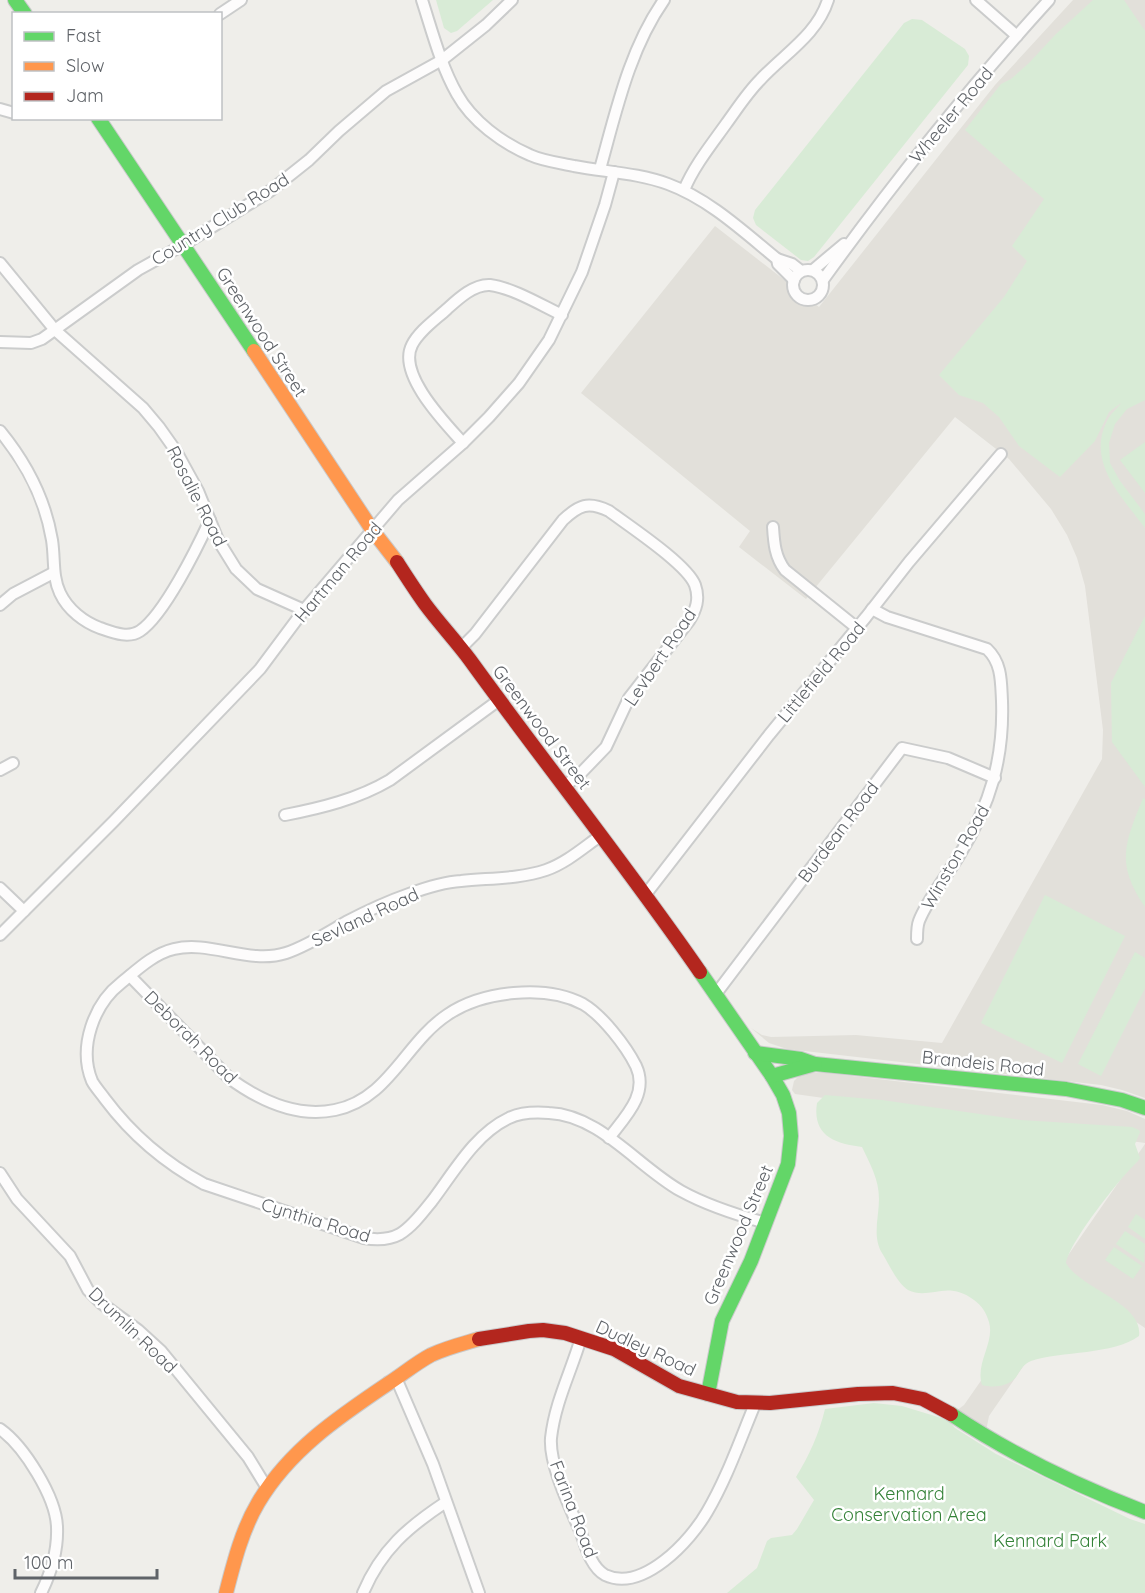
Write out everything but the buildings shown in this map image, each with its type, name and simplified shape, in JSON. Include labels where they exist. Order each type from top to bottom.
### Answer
[{"type":"street","points":[[222,13],[241,0]]},
{"type":"street","points":[[422,0],[442,60],[458,96],[475,119],[512,146],[532,156],[648,178],[684,190],[725,217],[777,260],[819,274],[824,288],[815,299],[807,300],[797,295],[793,288],[794,280],[807,271]]},
{"type":"street","name":"Country Club Road","points":[[0,342],[31,343],[42,339],[138,270],[270,191],[309,160],[386,91],[442,60],[486,25],[512,0]]},
{"type":"street","points":[[600,170],[628,71],[640,41],[664,0]]},
{"type":"street","points":[[684,190],[711,146],[751,90],[816,25],[824,13],[828,0]]},
{"type":"street","points":[[976,0],[1017,36]]},
{"type":"street","name":"Wheeler Road","points":[[823,280],[926,144],[1049,0]]},
{"type":"street","name":"Greenwood Street","points":[[99,120],[373,531],[397,561],[424,603],[461,648],[600,836],[646,894],[783,1095],[789,1113],[791,1136],[788,1164],[751,1261],[722,1321],[708,1394]]},
{"type":"street","name":"Hartman Road","points":[[0,935],[114,821],[260,669],[304,610],[398,500],[463,443],[519,383],[549,340],[582,272],[614,172]]},
{"type":"street","name":"Wheeler Road","points":[[807,271],[856,234]]},
{"type":"street","points":[[777,260],[778,264],[794,280]]},
{"type":"street","name":"Rosalie Road","points":[[0,263],[55,330],[123,389],[154,420],[176,451],[198,491],[218,540],[245,580],[257,589],[304,610]]},
{"type":"street","points":[[463,443],[437,415],[411,371],[408,357],[417,337],[453,304],[478,286],[488,285],[501,288],[562,315]]},
{"type":"street","points":[[0,431],[34,479],[48,516],[54,552],[53,573],[60,595],[75,614],[91,624],[114,633],[127,635],[139,632],[176,584],[210,520]]},
{"type":"street","name":"Littlefield Road","points":[[646,894],[769,735],[1000,453]]},
{"type":"street","name":"Levbert Road","points":[[461,648],[475,634],[563,520],[576,508],[590,505],[609,511],[692,578],[696,588],[696,608],[689,621],[630,698],[606,747],[565,786]]},
{"type":"street","points":[[772,527],[776,554],[785,570],[857,628]]},
{"type":"street","points":[[0,605],[13,594],[53,573]]},
{"type":"street","name":"Winston Road","points":[[872,609],[887,617],[987,649],[995,657],[1000,671],[1002,720],[995,778],[986,808],[919,922],[917,939]]},
{"type":"street","points":[[285,815],[362,795],[374,789],[390,780],[499,700]]},
{"type":"street","name":"Burdean Road","points":[[715,994],[902,748],[948,758],[995,778]]},
{"type":"street","points":[[0,770],[14,763]]},
{"type":"street","name":"Sevland Road","points":[[130,976],[154,957],[188,947],[276,956],[349,920],[416,892],[459,881],[528,875],[548,870],[600,836]]},
{"type":"street","points":[[0,888],[24,911]]},
{"type":"street","name":"Cynthia Road","points":[[130,976],[111,991],[94,1018],[87,1051],[92,1082],[116,1113],[159,1155],[182,1172],[204,1184],[364,1238],[376,1240],[388,1238],[410,1226],[475,1144],[498,1124],[511,1117],[530,1113],[551,1113],[571,1116],[589,1124],[679,1190],[706,1203],[766,1223]]},
{"type":"street","name":"Deborah Road","points":[[130,976],[229,1078],[248,1092],[270,1102],[306,1112],[332,1111],[351,1106],[367,1097],[391,1075],[429,1030],[465,1004],[484,997],[510,993],[544,993],[567,998],[592,1010],[606,1024],[636,1067],[640,1081],[636,1101],[609,1138]]},
{"type":"street","name":"Brandeis Road","points":[[755,1053],[801,1059],[815,1064],[1066,1089],[1122,1100],[1145,1108]]},
{"type":"street","name":"Brandeis Road","points":[[772,1076],[815,1064]]},
{"type":"street","name":"Drumlin Road","points":[[0,1173],[17,1199],[70,1256],[88,1290],[161,1351],[248,1457],[267,1488]]},
{"type":"street","name":"Dudley Road","points":[[226,1593],[238,1546],[267,1488],[316,1435],[346,1411],[436,1353],[498,1336],[538,1329],[554,1331],[607,1346],[633,1358],[681,1387],[739,1403],[794,1402],[876,1393],[913,1397],[930,1402],[949,1412],[972,1430],[1013,1452],[1090,1490],[1145,1512]]},
{"type":"street","name":"Farina Road","points":[[581,1338],[556,1409],[551,1440],[552,1455],[589,1554],[594,1565],[605,1576],[618,1580],[643,1578],[658,1569],[695,1530],[708,1511],[755,1404]]},
{"type":"street","points":[[396,1378],[433,1464],[479,1593]]},
{"type":"street","points":[[0,1429],[23,1453],[36,1472],[50,1499],[57,1525],[55,1557],[47,1581],[40,1593]]},
{"type":"street","points":[[363,1593],[381,1559],[393,1543],[418,1521],[446,1502]]},
{"type":"shaded area","points":[[1073,0],[1145,0],[1145,1098],[1101,1085],[787,1049],[769,1043],[751,1028],[762,1035],[771,1037],[856,1035],[942,1043],[1102,759],[1103,730],[1085,586],[1067,535],[1051,509],[1009,459],[955,417],[806,599],[739,547],[750,531],[581,393],[715,226],[819,307],[995,85]]},
{"type":"shaded area","points":[[810,1073],[1102,1105],[1127,1111],[1145,1119],[1145,1143],[795,1094],[792,1090],[794,1081],[800,1075]]},
{"type":"shaded area","points":[[1145,1144],[1145,1328],[1080,1284],[989,1416],[986,1431],[956,1411],[964,1405]]},
{"type":"green space","points":[[436,0],[493,0],[457,31],[451,33],[444,28]]},
{"type":"green space","points":[[1093,0],[1124,0],[1145,31],[1145,400],[1127,409],[1115,424],[1109,443],[1110,463],[1120,481],[1145,514],[1145,528],[1117,491],[1104,465],[1101,451],[1102,436],[1107,421],[1121,403],[1109,412],[1095,441],[1060,477],[1019,446],[999,417],[983,403],[959,395],[939,375],[1004,297],[1027,261],[1012,246],[1044,199],[965,130],[1001,84],[1011,79],[1029,63]]},
{"type":"green space","points":[[912,19],[922,20],[965,49],[969,56],[968,65],[814,257],[808,261],[801,260],[756,225],[753,218],[755,210],[904,23]]},
{"type":"green space","points":[[1145,442],[1145,493],[1120,460]]},
{"type":"green space","points":[[1145,616],[1145,787],[1112,742],[1111,683]]},
{"type":"green space","points":[[1143,798],[1145,799],[1145,907],[1136,892],[1126,865],[1128,841]]},
{"type":"green space","points":[[1045,895],[1125,936],[1062,1063],[981,1023]]},
{"type":"green space","points":[[1135,952],[1145,958],[1145,988],[1101,1076],[1078,1064]]},
{"type":"green space","points":[[825,1095],[882,1100],[1021,1120],[1132,1127],[1139,1130],[1135,1144],[1140,1158],[1108,1195],[1076,1240],[1066,1263],[1073,1272],[1132,1314],[1138,1324],[1139,1336],[1116,1347],[1031,1361],[1005,1385],[982,1385],[981,1369],[990,1330],[985,1312],[977,1302],[964,1294],[955,1291],[916,1293],[904,1287],[897,1278],[877,1240],[879,1192],[874,1172],[862,1147],[834,1140],[822,1130],[816,1114],[817,1103]]},
{"type":"green space","points":[[1136,1214],[1145,1220],[1145,1239],[1128,1227]]},
{"type":"green space","points":[[1125,1231],[1145,1244],[1144,1263],[1116,1244]]},
{"type":"green space","points":[[1114,1247],[1142,1266],[1133,1279],[1105,1260]]},
{"type":"green space","name":"Kennard Conservation Area","points":[[874,1403],[902,1406],[948,1420],[955,1428],[996,1454],[1130,1519],[1145,1524],[1145,1593],[727,1593],[757,1568],[767,1541],[771,1538],[792,1535],[814,1500],[796,1477],[813,1444],[825,1409]]},
{"type":"traffic: fast","points":[[15,0],[24,12]]},
{"type":"traffic: fast","points":[[99,120],[254,351]]},
{"type":"traffic: fast","points":[[700,972],[783,1095],[789,1113],[791,1136],[788,1164],[751,1261],[722,1321],[708,1394]]},
{"type":"traffic: fast","points":[[755,1053],[801,1059],[815,1064],[1066,1089],[1122,1100],[1145,1108]]},
{"type":"traffic: fast","points":[[772,1076],[815,1064]]},
{"type":"traffic: fast","points":[[951,1414],[1045,1469],[1145,1512]]},
{"type":"traffic: slow","points":[[254,351],[373,531],[397,562]]},
{"type":"traffic: slow","points":[[226,1593],[239,1546],[252,1513],[271,1484],[300,1450],[334,1421],[420,1361],[442,1350],[479,1339]]},
{"type":"traffic: jam","points":[[397,562],[425,604],[470,660],[644,893],[700,972]]},
{"type":"traffic: jam","points":[[479,1339],[543,1330],[565,1333],[614,1349],[679,1386],[737,1402],[770,1403],[858,1394],[893,1393],[923,1399],[951,1414]]},
{"type":"park label","name":"Kennard Park","points":[[1050,1540]]}]
